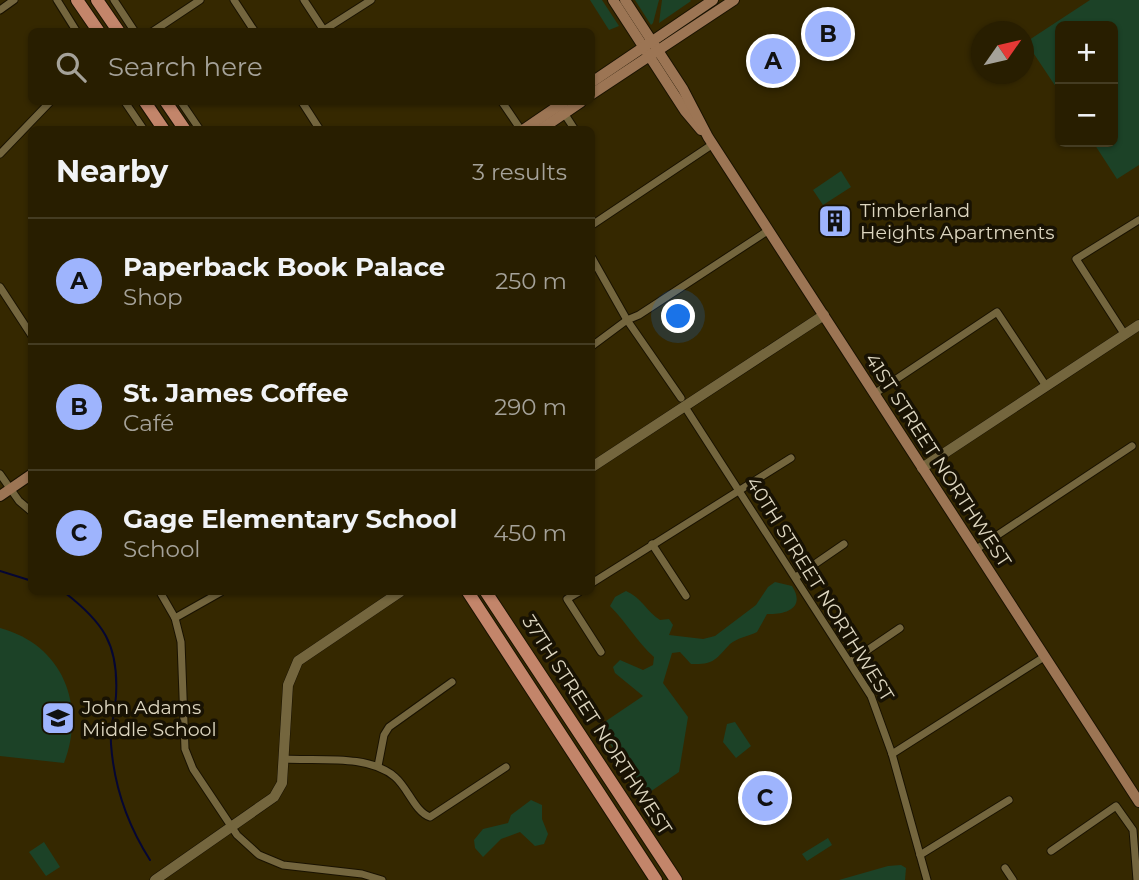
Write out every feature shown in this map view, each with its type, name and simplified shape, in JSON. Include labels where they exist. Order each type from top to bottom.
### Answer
[{"type":"main road","points":[[77,0],[96,28]]},
{"type":"main road","points":[[97,0],[116,28]]},
{"type":"main road","name":"41ST STREET NORTHWEST","points":[[613,0],[694,107],[710,140],[1139,802]]},
{"type":"main road","name":"41ST STREET NORTHWEST","points":[[625,0],[650,49]]},
{"type":"main road","points":[[595,92],[713,0]]},
{"type":"main road","points":[[595,80],[734,0]]},
{"type":"main road","points":[[147,105],[161,126]]},
{"type":"main road","points":[[168,105],[182,126]]},
{"type":"main road","points":[[529,126],[562,107]]},
{"type":"main road","points":[[544,126],[562,107]]},
{"type":"main road","points":[[5,492],[28,477]]},
{"type":"main road","name":"37TH STREET NORTHWEST","points":[[470,595],[656,880]]},
{"type":"main road","name":"37TH STREET NORTHWEST","points":[[488,595],[676,880]]},
{"type":"street","points":[[0,10],[14,0]]},
{"type":"street","points":[[57,0],[74,28]]},
{"type":"street","points":[[114,0],[132,28]]},
{"type":"street","points":[[158,28],[200,0]]},
{"type":"street","points":[[234,0],[252,28]]},
{"type":"street","points":[[304,0],[323,28]]},
{"type":"street","points":[[329,28],[371,0]]},
{"type":"street","points":[[0,154],[47,105]]},
{"type":"street","points":[[127,105],[141,126]]},
{"type":"street","points":[[183,105],[197,126]]},
{"type":"street","points":[[304,105],[317,126]]},
{"type":"street","points":[[504,105],[519,126]]},
{"type":"street","points":[[562,107],[573,126]]},
{"type":"street","points":[[595,223],[710,140]]},
{"type":"street","points":[[1125,335],[1076,260],[1139,220]]},
{"type":"street","points":[[595,344],[627,320],[639,315],[769,230]]},
{"type":"street","name":"40TH STREET NORTHWEST","points":[[595,263],[627,320],[740,489],[876,706],[927,880]]},
{"type":"street","points":[[0,288],[28,330]]},
{"type":"street","points":[[874,394],[997,312],[1046,386]]},
{"type":"street","points":[[595,465],[683,402],[824,316]]},
{"type":"street","points":[[922,468],[1139,326]]},
{"type":"street","points":[[975,550],[1132,446]]},
{"type":"street","points":[[595,581],[791,458]]},
{"type":"street","points":[[0,474],[5,492],[28,509]]},
{"type":"street","points":[[652,544],[686,596]]},
{"type":"street","points":[[796,576],[844,544]]},
{"type":"street","points":[[161,595],[174,618],[183,658],[185,749],[193,769],[231,827],[253,851],[274,862],[382,880]]},
{"type":"street","points":[[174,618],[215,595]]},
{"type":"street","points":[[155,880],[267,803],[279,790],[285,759],[288,685],[298,661],[396,595]]},
{"type":"street","points":[[573,595],[566,599],[601,652]]},
{"type":"street","points":[[850,662],[900,628]]},
{"type":"street","points":[[892,754],[1044,657]]},
{"type":"street","points":[[378,765],[384,735],[389,727],[452,682]]},
{"type":"street","points":[[285,759],[378,765],[397,778],[423,813],[430,817],[506,766]]},
{"type":"street","points":[[920,855],[1009,800]]},
{"type":"street","points":[[1051,851],[1116,806],[1136,828],[1137,880]]},
{"type":"street","points":[[1005,868],[1013,880]]},
{"type":"green space","points":[[590,0],[602,0],[619,26],[609,30]]},
{"type":"green space","points":[[635,0],[659,0],[651,25]]},
{"type":"green space","points":[[662,0],[690,0],[691,1],[659,23]]},
{"type":"green space","points":[[1090,0],[1139,0],[1139,165],[1117,179],[1096,147],[1118,147],[1118,21],[1058,21]]},
{"type":"green space","points":[[1055,23],[1055,86],[1034,54],[1034,37]]},
{"type":"green space","points":[[841,171],[851,187],[823,205],[813,190]]},
{"type":"green space","points":[[775,582],[792,586],[797,600],[792,609],[767,614],[757,632],[733,642],[710,662],[691,664],[680,652],[672,653],[663,683],[688,717],[679,772],[644,796],[603,733],[606,721],[643,696],[615,673],[613,667],[620,660],[643,670],[653,665],[654,657],[610,606],[615,597],[626,591],[660,620],[669,619],[673,625],[669,635],[703,639],[715,636],[756,605],[768,587]]},
{"type":"green space","points":[[0,628],[22,636],[40,648],[54,663],[64,680],[70,699],[72,720],[64,763],[0,756]]},
{"type":"green space","points":[[735,722],[751,746],[736,758],[723,742],[727,724]]},
{"type":"green space","points":[[531,800],[542,805],[542,819],[548,834],[544,844],[535,846],[520,832],[501,839],[483,857],[475,848],[474,840],[483,829],[508,823],[511,815]]},
{"type":"green space","points":[[828,838],[832,845],[807,861],[802,854]]},
{"type":"green space","points":[[44,842],[60,867],[46,876],[29,852]]},
{"type":"green space","points":[[901,865],[906,868],[905,880],[839,880],[888,866]]},
{"type":"waterway","points":[[0,571],[28,580]]},
{"type":"waterway","points":[[68,595],[98,624],[111,648],[116,678],[111,738],[115,775],[128,819],[150,860]]},
{"type":"place","name":"St. James Coffee","points":[[828,34]]},
{"type":"place","name":"Paperback Book Palace","points":[[773,61]]},
{"type":"place","name":"Timberland Heights Apartments","points":[[835,221]]},
{"type":"place","name":"John Adams Middle School","points":[[58,718]]},
{"type":"place","name":"Gage Elementary School","points":[[765,798]]}]
